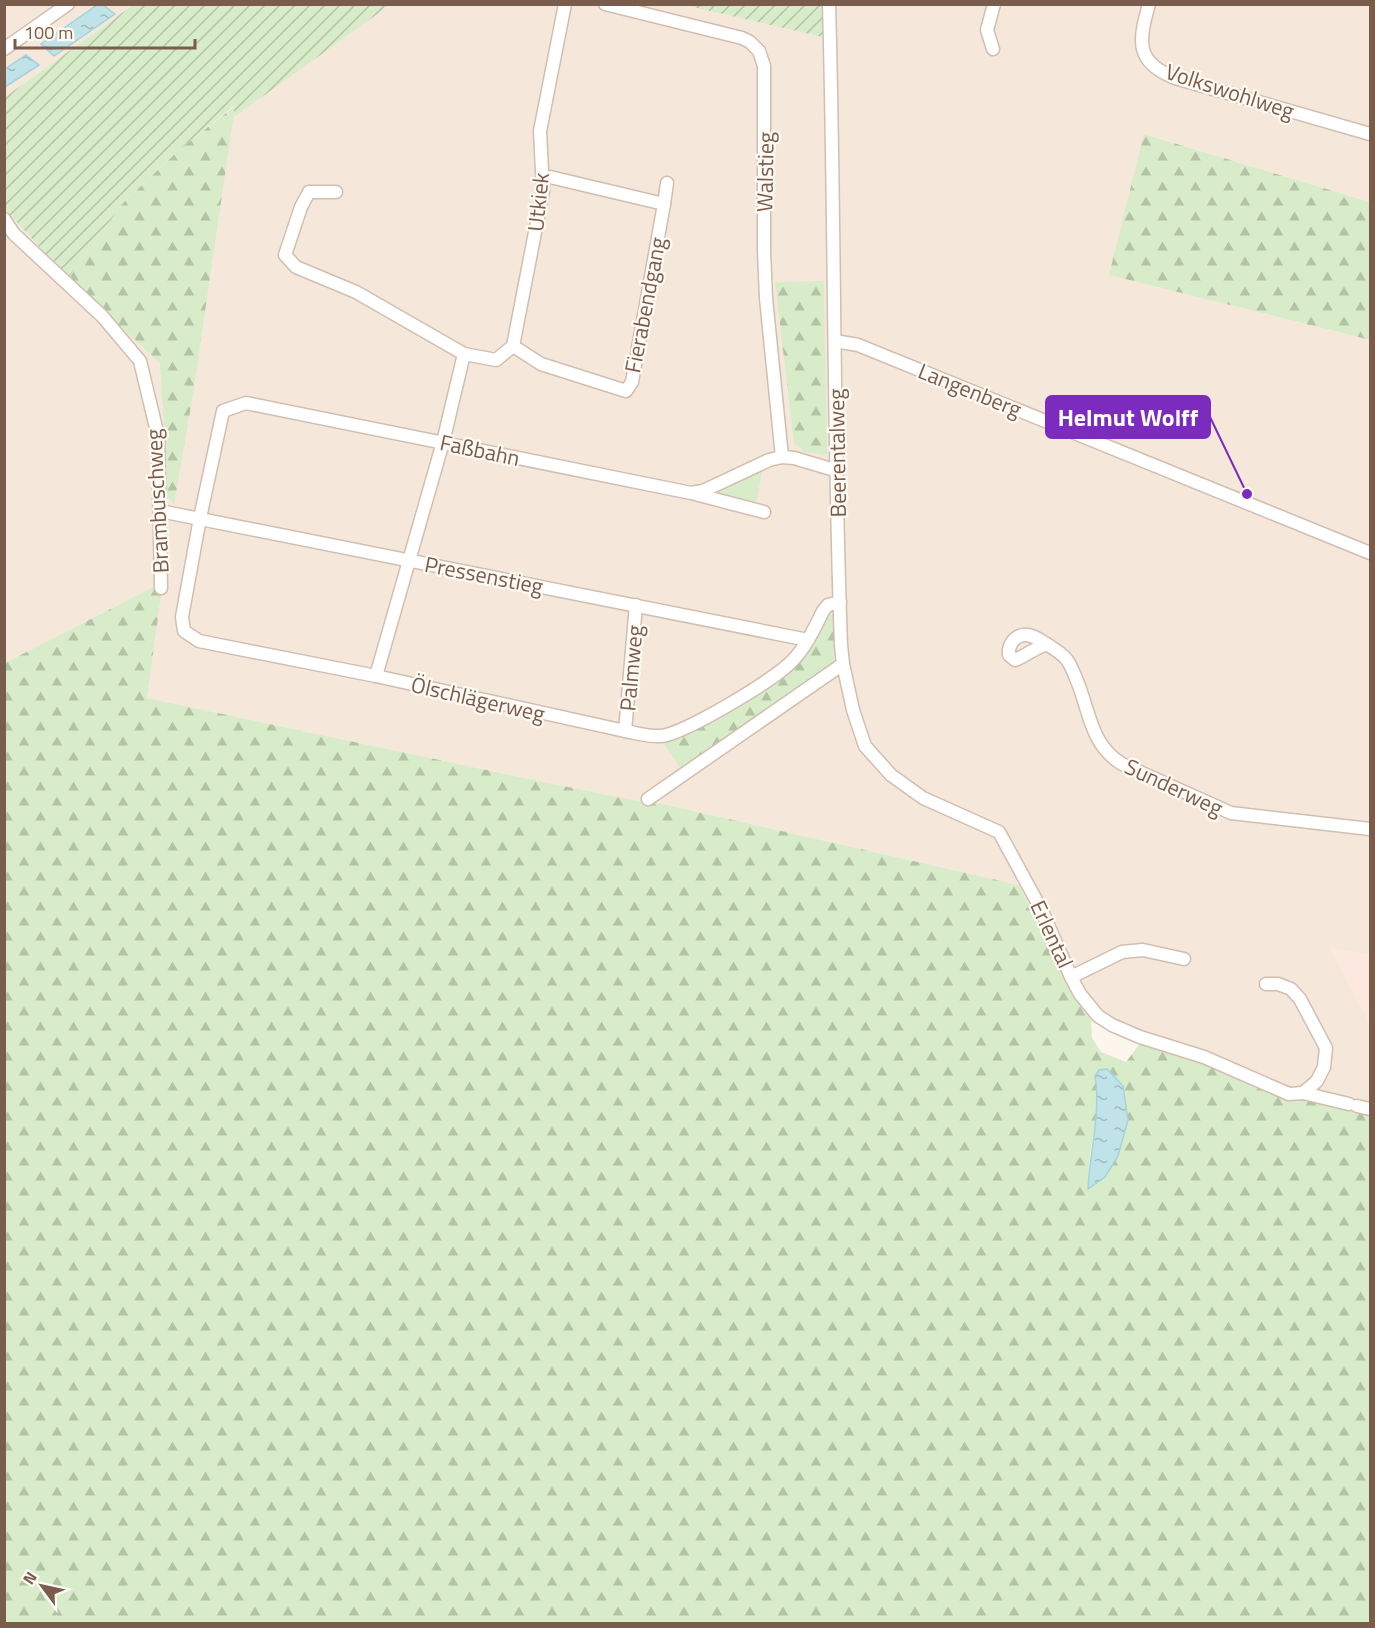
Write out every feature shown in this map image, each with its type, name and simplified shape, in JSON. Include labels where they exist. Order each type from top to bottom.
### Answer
[{"type":"street","points":[[4,49],[68,4]]},
{"type":"street","name":"Utkiek","points":[[513,346],[543,191],[540,131],[565,4]]},
{"type":"street","name":"Walstieg","points":[[604,4],[742,38],[754,46],[763,57],[766,298],[782,457]]},
{"type":"street","name":"Beerentalweg","points":[[829,4],[834,144],[835,341],[843,664]]},
{"type":"street","points":[[993,49],[987,30],[994,4]]},
{"type":"street","name":"Volkswohlweg","points":[[1149,4],[1142,32],[1142,48],[1151,63],[1162,72],[1371,134]]},
{"type":"street","points":[[544,178],[550,177],[664,204],[667,183]]},
{"type":"street","points":[[336,192],[309,192],[301,207],[285,255],[296,267],[356,292],[464,354],[496,360],[513,346]]},
{"type":"street","name":"Fierabendgang","points":[[513,346],[542,364],[626,391],[632,382],[664,204]]},
{"type":"street","name":"Brambuschweg","points":[[4,219],[14,234],[102,316],[140,361],[158,436],[161,588]]},
{"type":"street","name":"Langenberg","points":[[835,341],[858,345],[1371,553]]},
{"type":"street","points":[[376,676],[443,442],[464,354]]},
{"type":"street","name":"Faßbahn","points":[[200,518],[223,411],[246,403],[691,493],[764,512]]},
{"type":"street","points":[[691,493],[703,491],[770,460],[782,457],[794,458],[838,471]]},
{"type":"street","name":"Pressenstieg","points":[[160,512],[200,518],[808,640]]},
{"type":"street","name":"Ölschlägerweg","points":[[200,518],[182,617],[184,631],[199,641],[376,676],[659,737],[680,731],[770,679],[789,664],[808,640],[828,605],[840,602]]},
{"type":"street","name":"Palmweg","points":[[625,731],[636,605]]},
{"type":"street","name":"Sunderweg","points":[[1047,644],[1067,660],[1096,736],[1108,755],[1122,764],[1231,813],[1371,829]]},
{"type":"street","points":[[648,799],[843,664]]},
{"type":"street","name":"Erlental","points":[[843,664],[853,710],[865,746],[891,775],[923,798],[999,832],[1041,909],[1080,994],[1098,1016],[1140,1037],[1204,1057],[1289,1094],[1303,1093],[1371,1109]]},
{"type":"street","points":[[1071,977],[1122,952],[1143,950],[1184,959]]},
{"type":"street","points":[[1266,984],[1278,984],[1291,989],[1300,999],[1326,1048],[1324,1067],[1317,1081],[1303,1093]]},
{"type":"shaded area","points":[[5,5],[133,5],[5,97]]},
{"type":"shaded area","points":[[390,5],[684,5],[822,37],[823,5],[1370,5],[1370,202],[1145,134],[1110,275],[1370,340],[1370,955],[1330,948],[1370,1023],[1370,1109],[1316,1096],[1141,1042],[1091,1020],[1069,990],[1019,885],[654,802],[553,784],[147,698],[163,582],[5,663],[5,209],[68,278],[123,203],[235,106],[234,116]],"holes":[[[822,611],[835,616],[684,773],[808,640]]]},
{"type":"shaded area","points":[[1329,947],[1370,955],[1370,1023]]},
{"type":"green space","points":[[133,5],[390,5],[234,117],[234,106],[181,148],[123,203],[68,278],[5,209],[5,97]]},
{"type":"green space","points":[[684,5],[823,5],[822,37]]},
{"type":"green space","points":[[235,106],[193,394],[174,505],[164,491],[164,426],[160,363],[68,278],[123,203],[181,148]]},
{"type":"green space","points":[[1144,134],[1370,202],[1370,340],[1109,275]]},
{"type":"green space","points":[[824,281],[827,455],[805,452],[794,443],[775,282]]},
{"type":"green space","points":[[764,462],[755,509],[714,499],[718,484]]},
{"type":"green space","points":[[163,582],[147,698],[553,784],[654,802],[1019,885],[1069,989],[1091,1020],[1092,1038],[1101,1052],[1126,1062],[1141,1042],[1316,1096],[1370,1109],[1370,1623],[5,1624],[5,663]],"holes":[[[1099,1097],[1118,1156],[1105,1177],[1088,1188],[1090,1155]]]},
{"type":"green space","points":[[823,611],[835,616],[843,664],[684,773],[659,737],[789,664]]},
{"type":"water","points":[[97,5],[103,5],[115,14],[54,56],[41,44]]},
{"type":"water","points":[[26,55],[39,65],[5,87],[5,69]]},
{"type":"water","points":[[1107,1069],[1123,1086],[1128,1120],[1118,1156],[1105,1177],[1088,1189],[1097,1104],[1095,1076],[1099,1070]]},
{"type":"place","name":"Helmut Wolff","points":[[1247,494]]}]
